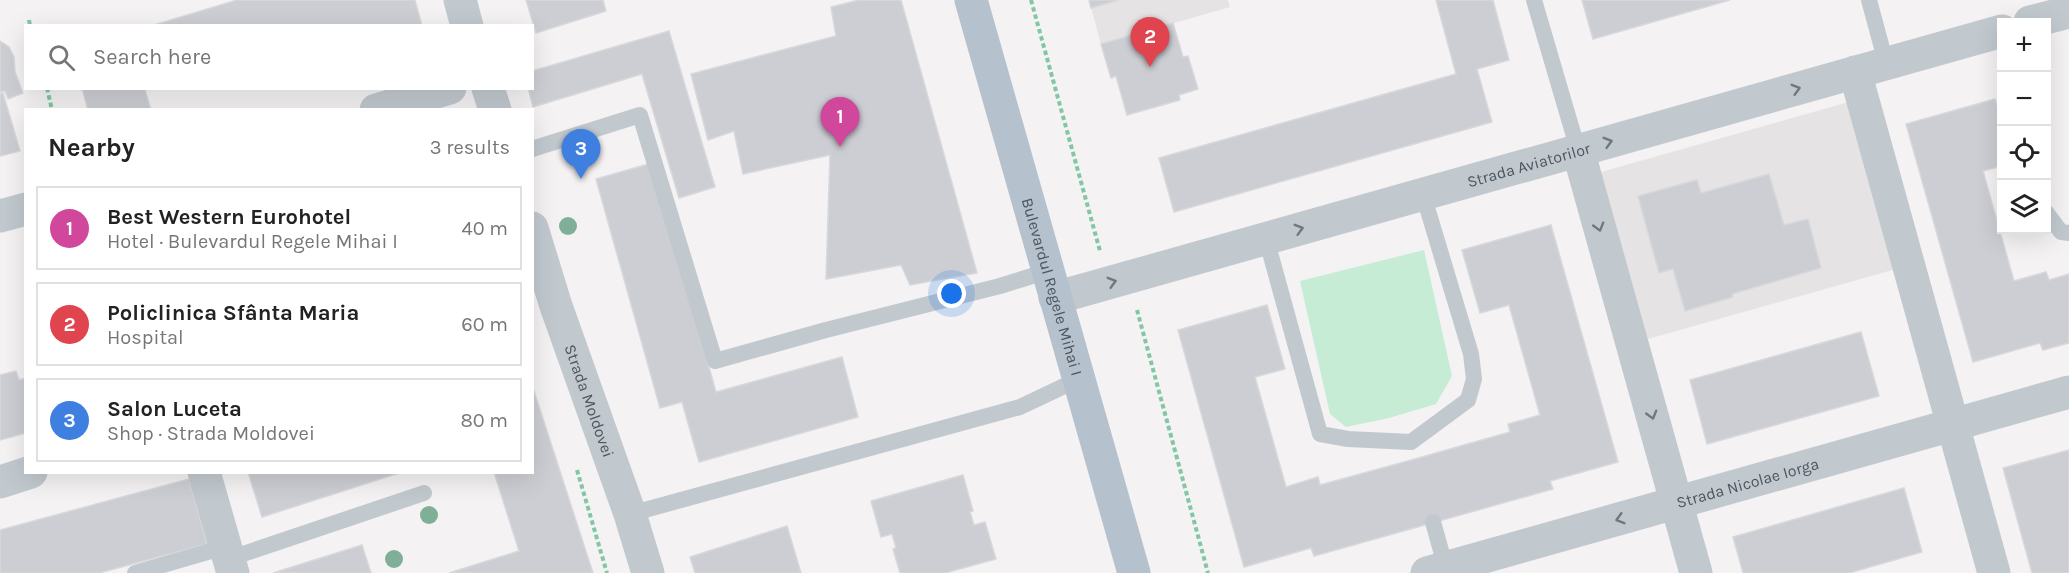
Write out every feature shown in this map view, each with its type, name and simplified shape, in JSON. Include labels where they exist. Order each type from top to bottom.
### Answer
[{"type":"main road","name":"Bulevardul Regele Mihai I","points":[[971,0],[1134,573]]},
{"type":"street","points":[[459,0],[466,24]]},
{"type":"street","points":[[2046,18],[2069,12]]},
{"type":"street","name":"Strada Aviatorilor","points":[[1052,285],[1266,238],[1886,63],[1997,36]]},
{"type":"street","points":[[1855,72],[1994,573]]},
{"type":"street","points":[[383,108],[443,90]]},
{"type":"street","points":[[489,90],[494,108]]},
{"type":"street","points":[[1578,150],[1696,573]]},
{"type":"street","points":[[0,216],[24,210]]},
{"type":"street","name":"Strada Moldovei","points":[[534,242],[544,310],[630,514],[648,573]]},
{"type":"street","name":"Strada Nicolae Iorga","points":[[1440,571],[2069,392]]},
{"type":"street","points":[[0,483],[26,474]]},
{"type":"street","points":[[205,474],[229,559]]},
{"type":"lane","points":[[1534,0],[1578,150]]},
{"type":"lane","points":[[1869,0],[1886,63]]},
{"type":"lane","points":[[534,148],[640,115],[715,361],[1000,286],[1052,285]]},
{"type":"lane","points":[[1266,238],[1320,434],[1413,450],[1468,400],[1474,379],[1471,354],[1423,194]]},
{"type":"lane","points":[[2051,219],[2061,232],[2069,233]]},
{"type":"lane","points":[[630,514],[1020,407],[1079,379]]},
{"type":"lane","points":[[135,573],[229,559],[424,493]]},
{"type":"lane","points":[[1433,522],[1440,571]]},
{"type":"path","points":[[29,20],[30,24]]},
{"type":"path","points":[[47,90],[52,108]]},
{"type":"shaded area","points":[[1089,0],[1228,0],[1230,7],[1101,44]]},
{"type":"shaded area","points":[[1849,102],[1896,269],[1648,339],[1601,172]]},
{"type":"green space","points":[[1424,250],[1452,376],[1436,404],[1389,418],[1346,427],[1330,414],[1300,281]]},
{"type":"building","points":[[237,0],[415,0],[421,24],[158,24]]},
{"type":"building","points":[[526,0],[603,0],[606,11],[536,33]]},
{"type":"building","points":[[859,0],[901,0],[977,273],[910,285],[901,265],[826,279],[830,155],[743,174],[734,131],[708,140],[691,74],[836,36],[831,7]]},
{"type":"building","points":[[1089,0],[1119,0],[1091,8]]},
{"type":"building","points":[[1436,0],[1493,0],[1509,60],[1477,69],[1492,122],[1174,212],[1159,158],[1456,74]]},
{"type":"building","points":[[1582,0],[1730,0],[1593,39]]},
{"type":"building","points":[[1173,23],[1183,57],[1188,56],[1198,89],[1179,95],[1180,100],[1127,115],[1116,76],[1111,78],[1101,44]]},
{"type":"building","points":[[669,31],[715,187],[679,198],[642,74],[533,107],[529,90],[534,90],[534,70]]},
{"type":"building","points":[[0,41],[9,47],[14,57],[15,72],[23,93],[8,99],[5,91],[0,92]]},
{"type":"building","points":[[83,90],[145,90],[150,108],[87,108]]},
{"type":"building","points":[[3,93],[20,151],[0,156],[0,94]]},
{"type":"building","points":[[1995,99],[1997,105],[1997,167],[1983,171],[1997,221],[1997,234],[2001,234],[2014,281],[2046,272],[2049,280],[2069,274],[2069,343],[2043,350],[2040,343],[1973,362],[1906,124]]},
{"type":"building","points":[[652,163],[716,392],[842,357],[858,417],[699,462],[682,402],[660,408],[596,179]]},
{"type":"building","points":[[1769,174],[1784,225],[1808,219],[1821,268],[1732,294],[1733,297],[1685,311],[1673,269],[1659,273],[1638,196],[1697,180],[1701,193]]},
{"type":"building","points":[[1551,225],[1618,462],[1550,481],[1553,489],[1314,556],[1311,548],[1244,567],[1178,330],[1267,305],[1285,369],[1255,377],[1286,487],[1318,477],[1320,485],[1415,459],[1510,432],[1508,424],[1540,415],[1509,305],[1480,313],[1462,250]]},
{"type":"building","points":[[1861,332],[1879,396],[1707,444],[1690,380]]},
{"type":"building","points":[[16,371],[19,380],[24,379],[24,434],[0,440],[0,375]]},
{"type":"building","points":[[534,391],[593,573],[449,573],[519,551],[495,474],[534,474]]},
{"type":"building","points":[[2069,450],[2069,573],[2032,573],[2003,468]]},
{"type":"building","points":[[249,474],[396,474],[262,517]]},
{"type":"building","points":[[963,475],[973,511],[970,512],[974,525],[985,522],[996,559],[945,573],[900,573],[893,549],[896,548],[892,534],[881,537],[871,501]]},
{"type":"building","points":[[189,479],[207,544],[99,573],[0,573],[0,530]]},
{"type":"building","points":[[1904,488],[1922,552],[1849,573],[1743,573],[1733,537]]},
{"type":"building","points":[[787,526],[801,573],[695,573],[690,557]]},
{"type":"building","points":[[362,545],[371,573],[273,573]]},
{"type":"place","name":"Policlinica Sfânta Maria","points":[[1150,67]]},
{"type":"place","name":"Best Western Eurohotel","points":[[840,147]]},
{"type":"place","name":"Salon Luceta","points":[[581,179]]}]
